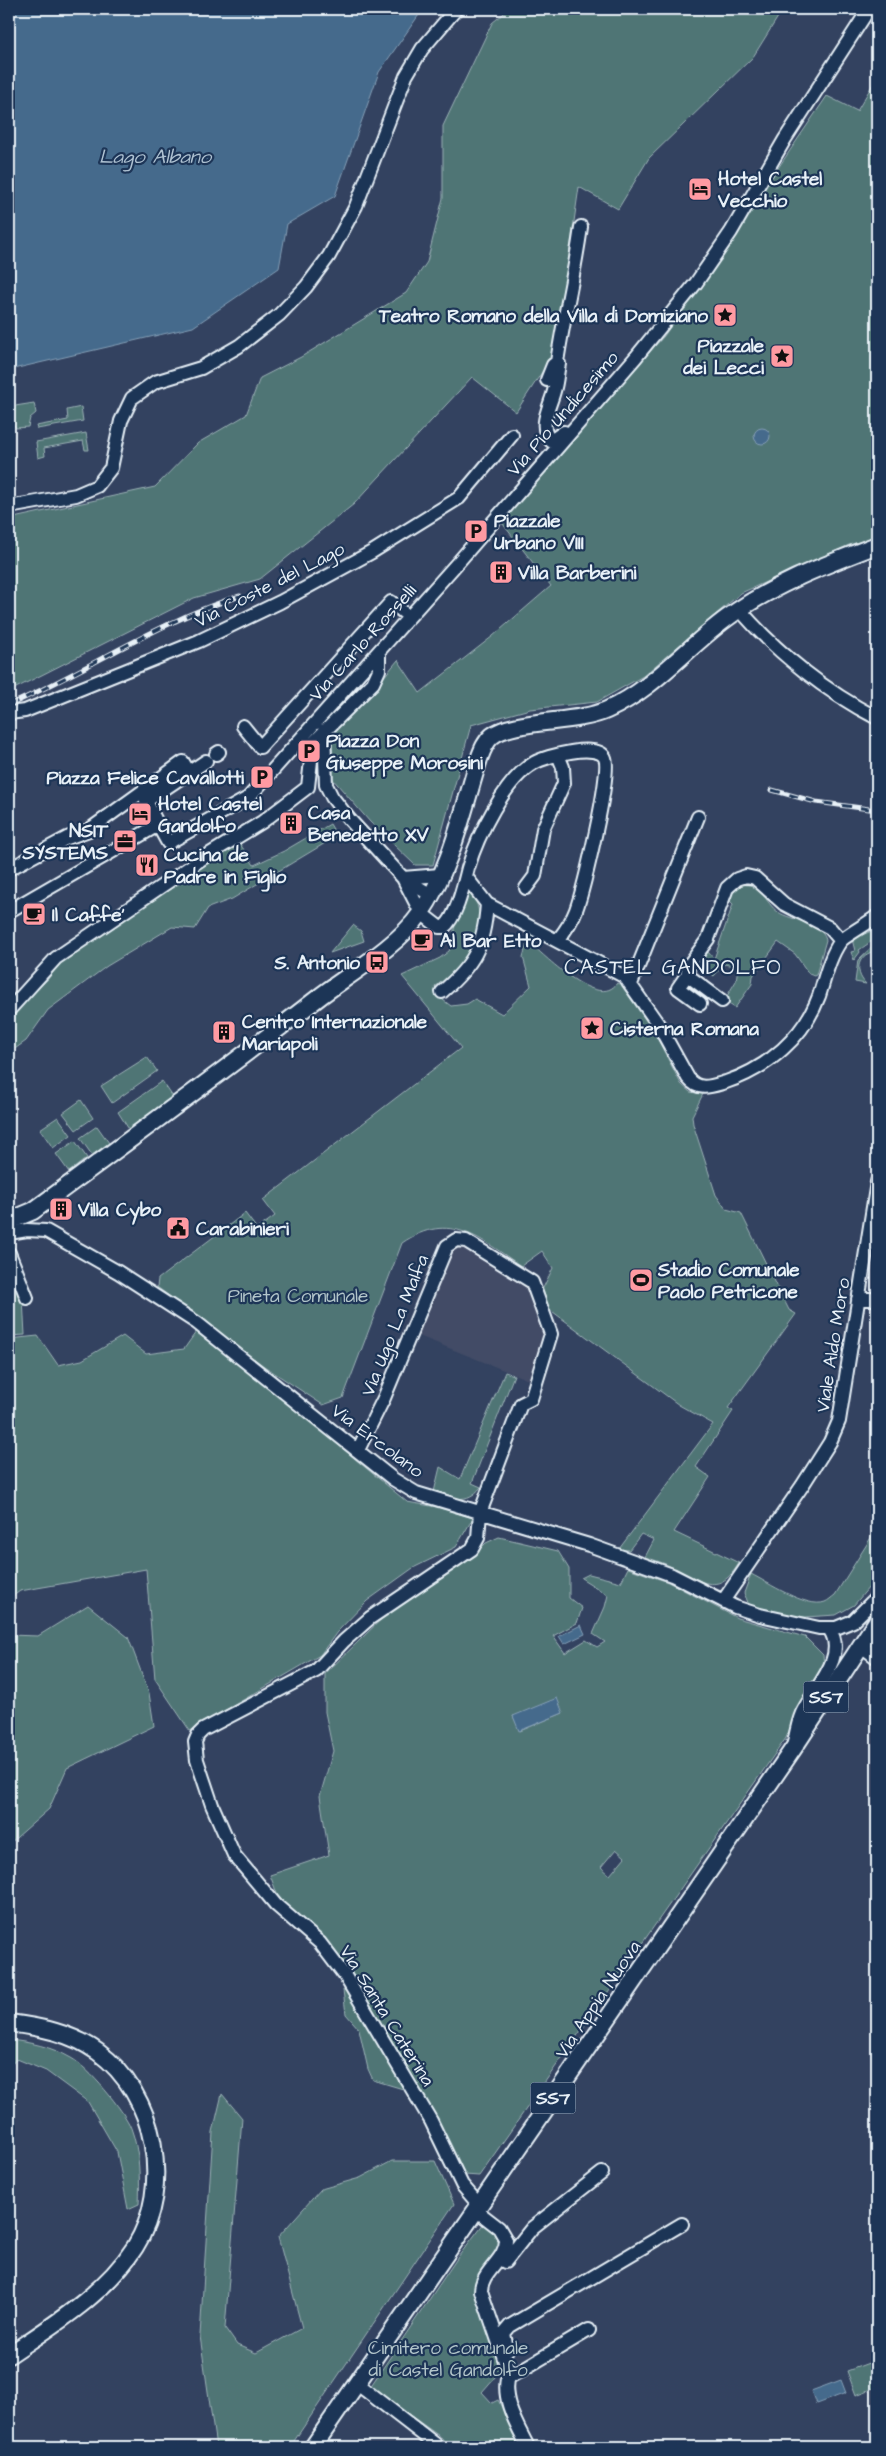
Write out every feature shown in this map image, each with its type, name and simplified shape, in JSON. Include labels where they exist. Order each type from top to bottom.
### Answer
[{"type":"main road","points":[[9,1221],[32,1211],[232,1065],[388,945],[421,913],[440,875],[479,759],[485,746],[493,736],[517,726],[587,717],[616,706],[658,678],[704,636],[739,609],[788,580],[877,545]]},
{"type":"main road","name":"Via Appia Nuova","points":[[313,2447],[793,1749],[877,1620]]},
{"type":"main road","points":[[9,2023],[29,2025],[69,2036],[97,2052],[115,2068],[132,2091],[146,2122],[154,2154],[156,2180],[153,2201],[146,2223],[137,2244],[123,2264],[74,2309],[9,2355]]},
{"type":"street","points":[[9,507],[76,495],[97,486],[111,468],[120,421],[129,401],[138,392],[155,382],[196,370],[239,346],[267,326],[287,307],[313,278],[329,256],[356,206],[392,108],[406,76],[422,49],[456,9]]},
{"type":"street","name":"Via Pio Undicesimo","points":[[468,551],[696,284],[731,232],[785,139],[869,9]]},
{"type":"street","points":[[575,426],[553,440],[549,439],[546,433],[545,418],[554,391],[564,315],[577,260],[581,227]]},
{"type":"street","points":[[547,380],[552,365],[557,362]]},
{"type":"street","name":"Via Coste del Lago","points":[[9,713],[25,710],[200,641],[280,602],[372,552],[459,498],[512,435]]},
{"type":"street","name":"Via Carlo Rosselli","points":[[158,825],[168,843],[246,799],[468,551]]},
{"type":"street","points":[[243,726],[260,747],[391,602],[409,617]]},
{"type":"street","points":[[739,609],[768,639],[819,682],[846,701],[877,718]]},
{"type":"street","points":[[9,1010],[56,958],[203,858],[262,822],[308,787],[313,743],[373,682],[379,670],[379,652]]},
{"type":"street","points":[[324,730],[326,785],[350,819],[404,878],[431,895]]},
{"type":"street","points":[[404,878],[421,913],[439,927],[447,925],[478,842],[509,786],[531,764],[558,754],[584,751],[599,752],[606,759],[607,771],[579,902],[572,918],[558,940]]},
{"type":"street","points":[[526,888],[535,876],[543,828],[564,783],[563,767],[558,754]]},
{"type":"street","points":[[10,908],[158,825],[146,801],[213,756]]},
{"type":"street","points":[[9,869],[68,838],[89,830],[183,762],[189,772]]},
{"type":"street","points":[[631,984],[698,817]]},
{"type":"street","points":[[404,878],[440,875]]},
{"type":"street","points":[[700,1004],[678,988],[687,975],[689,965],[708,938],[727,888],[733,881],[750,876],[759,881],[784,904],[827,926],[841,940]]},
{"type":"street","points":[[466,877],[487,904],[620,973],[631,984],[669,1043],[688,1078],[696,1086],[711,1087],[745,1076],[790,1042],[812,1012],[841,940],[862,929],[877,916]]},
{"type":"street","points":[[442,992],[476,956],[484,934],[487,904]]},
{"type":"street","points":[[687,975],[722,1002]]},
{"type":"street","name":"Viale Aldo Moro","points":[[723,1602],[761,1549],[835,1432],[844,1402],[877,1182]]},
{"type":"street","name":"Via Ercolano","points":[[9,1232],[23,1230],[46,1231],[118,1272],[197,1323],[410,1490],[428,1498],[589,1544],[672,1575],[723,1602],[753,1613],[824,1629]]},
{"type":"street","name":"Via Ugo La Malfa","points":[[358,1450],[382,1404],[445,1249],[450,1243],[460,1240],[478,1250]]},
{"type":"street","name":"Via Santa Caterina","points":[[478,1250],[532,1282],[551,1334],[531,1399],[521,1404],[480,1513],[478,1538],[472,1549],[413,1587],[370,1618],[344,1641],[316,1671],[203,1730],[198,1735],[194,1744],[206,1791],[234,1856],[276,1905],[320,1943],[345,1976],[431,2121],[462,2185],[478,2208],[502,2231],[506,2240],[504,2251],[481,2283],[481,2294]]},
{"type":"street","points":[[9,1253],[27,1298]]},
{"type":"street","points":[[858,1299],[877,1299]]},
{"type":"street","points":[[824,1629],[850,1623],[877,1597]]},
{"type":"street","points":[[793,1749],[802,1713],[834,1654],[835,1640],[824,1629]]},
{"type":"street","points":[[860,1646],[869,1643],[877,1636]]},
{"type":"street","points":[[860,1646],[877,1658]]},
{"type":"street","points":[[509,2374],[481,2294],[532,2228],[602,2173]]},
{"type":"street","points":[[528,2447],[508,2400],[506,2384],[514,2366],[504,2342],[504,2333],[507,2328],[682,2224]]},
{"type":"street","points":[[509,2374],[513,2375],[589,2330]]},
{"type":"street","points":[[356,2383],[439,2447]]},
{"type":"shaded area","points":[[462,1243],[527,1285],[545,1335],[531,1381],[414,1334],[423,1322],[421,1315],[443,1272],[441,1267],[448,1251]]},
{"type":"green space","points":[[509,9],[783,9],[753,57],[649,158],[618,209],[579,187],[555,352],[516,412],[472,377],[354,504],[260,579],[194,598],[12,690],[9,688],[9,519],[155,487],[198,443],[246,415],[260,378],[301,357],[406,293],[427,262],[443,198],[443,126],[492,23]]},
{"type":"green space","points":[[877,77],[877,536],[849,545],[741,593],[643,676],[597,702],[530,709],[471,725],[433,865],[415,865],[370,822],[331,777],[329,731],[378,684],[398,660],[420,693],[493,636],[551,586],[499,519],[664,336],[827,96],[857,111]]},
{"type":"green space","points":[[34,403],[36,413],[30,418],[28,427],[16,428],[9,419],[9,407]]},
{"type":"green space","points":[[81,407],[83,421],[37,429],[36,426],[68,420],[67,410]]},
{"type":"green space","points":[[86,433],[89,450],[85,450],[83,441],[44,448],[45,456],[38,458],[36,442]]},
{"type":"green space","points":[[330,824],[337,836],[232,899],[208,908],[195,929],[172,927],[107,966],[48,1010],[26,1041],[9,1053],[9,1017],[48,979],[63,959],[238,841],[254,865],[284,851]]},
{"type":"green space","points":[[742,885],[754,887],[778,912],[818,929],[826,940],[816,975],[814,976],[809,974],[795,954],[778,942],[753,976],[752,984],[735,1008],[724,1001],[736,981],[738,967],[724,964],[714,976],[699,966],[708,952],[714,959],[733,904],[727,898],[736,888]]},
{"type":"green space","name":"Pineta Comunale","points":[[468,893],[473,895],[478,909],[477,935],[465,958],[456,969],[435,987],[443,1000],[451,1006],[467,1004],[475,999],[502,1014],[531,986],[523,957],[530,933],[533,935],[531,944],[573,979],[598,990],[609,990],[617,983],[621,985],[654,1032],[681,1084],[690,1092],[703,1094],[692,1116],[693,1124],[716,1195],[726,1209],[741,1213],[789,1310],[796,1314],[728,1408],[733,1411],[696,1467],[710,1477],[674,1532],[739,1563],[732,1574],[717,1583],[702,1582],[667,1565],[645,1557],[654,1540],[641,1534],[629,1550],[619,1549],[713,1424],[679,1405],[549,1309],[541,1292],[553,1268],[542,1251],[521,1266],[478,1238],[450,1229],[435,1229],[419,1233],[402,1243],[343,1398],[323,1405],[264,1366],[157,1287],[158,1279],[245,1213],[257,1229],[275,1216],[263,1200],[461,1048],[402,976],[440,958],[449,951],[454,941],[454,929],[464,896]]},
{"type":"green space","points":[[353,925],[361,931],[364,941],[330,953]]},
{"type":"green space","points":[[877,926],[874,938],[859,950],[860,952],[854,960],[851,952],[855,951],[852,939],[874,930]]},
{"type":"green space","points":[[877,942],[877,951],[865,955],[860,963],[860,974],[866,984],[855,982],[858,960]]},
{"type":"green space","points":[[147,1057],[157,1071],[112,1103],[101,1086]]},
{"type":"green space","points":[[162,1081],[173,1097],[130,1131],[118,1112]]},
{"type":"green space","points":[[81,1100],[93,1118],[76,1130],[63,1113]]},
{"type":"green space","points":[[58,1117],[71,1135],[53,1148],[40,1129]]},
{"type":"green space","points":[[97,1126],[109,1143],[92,1155],[80,1138]]},
{"type":"green space","points":[[75,1141],[87,1158],[69,1172],[56,1154]]},
{"type":"green space","points":[[9,1266],[23,1299],[25,1335],[9,1336]]},
{"type":"green space","points":[[196,1332],[284,1400],[407,1502],[437,1507],[473,1518],[456,1547],[413,1568],[367,1601],[337,1632],[320,1655],[190,1731],[155,1679],[146,1569],[20,1591],[9,1599],[9,1339],[38,1336],[58,1365],[82,1360],[123,1336],[146,1354],[184,1349]]},
{"type":"green space","points":[[505,1372],[514,1375],[472,1483],[481,1487],[476,1493],[459,1499],[434,1492],[440,1467],[460,1479]]},
{"type":"green space","points":[[877,1528],[877,1581],[869,1587],[854,1605],[836,1615],[805,1617],[748,1609],[749,1605],[744,1593],[751,1574],[808,1602],[827,1601],[835,1595]]},
{"type":"green space","points":[[499,1537],[558,1551],[569,1569],[569,1598],[582,1608],[577,1623],[553,1636],[565,1653],[586,1640],[597,1647],[605,1642],[593,1634],[605,1607],[608,1595],[581,1578],[589,1574],[621,1582],[628,1568],[668,1582],[737,1618],[805,1637],[823,1655],[824,1666],[800,1704],[786,1738],[479,2176],[465,2175],[345,1963],[279,1899],[270,1875],[329,1855],[320,1796],[333,1751],[325,1712],[325,1674],[399,1602],[471,1558],[486,1543]],"holes":[[[563,1713],[520,1731],[513,1716],[514,1716]],[[616,1849],[625,1857],[610,1875],[601,1867]]]},
{"type":"green space","points":[[88,1605],[128,1637],[149,1693],[154,1726],[67,1768],[49,1809],[9,1844],[9,1635],[38,1636]]},
{"type":"green space","points":[[343,1990],[350,1991],[404,2082],[403,2089],[373,2080],[368,2069],[359,2029],[346,2014]]},
{"type":"green space","points":[[9,2040],[41,2046],[71,2058],[96,2079],[113,2100],[127,2120],[134,2137],[139,2166],[139,2204],[128,2209],[117,2152],[88,2102],[46,2071],[17,2059],[9,2066]]},
{"type":"green space","points":[[222,2094],[242,2118],[225,2328],[237,2345],[256,2353],[302,2328],[278,2237],[321,2189],[360,2178],[392,2161],[435,2161],[454,2204],[290,2447],[216,2447],[200,2336],[213,2132]]},
{"type":"green space","name":"Cimitero comunale di Castel Gandolfo","points":[[484,2223],[501,2236],[501,2251],[474,2286],[502,2369],[482,2392],[492,2403],[498,2400],[522,2447],[448,2447],[442,2438],[370,2387],[458,2257]]},
{"type":"green space","points":[[877,2360],[877,2387],[856,2395],[847,2371]]},
{"type":"water","name":"Lago Albano","points":[[9,9],[423,9],[379,72],[335,196],[287,224],[279,268],[193,327],[9,370]]},
{"type":"water","points":[[759,428],[765,428],[770,433],[768,442],[759,444],[754,439],[754,433]]},
{"type":"water","points":[[581,1625],[585,1634],[564,1644],[559,1636]]},
{"type":"water","points":[[557,1698],[563,1713],[519,1731],[513,1716]]},
{"type":"water","points":[[841,2380],[846,2393],[816,2404],[811,2391]]},
{"type":"railway","points":[[9,705],[180,619],[240,596]]},
{"type":"railway","points":[[772,790],[816,802],[877,810]]},
{"type":"place","name":"Hotel Castel Vecchio","points":[[700,189]]},
{"type":"place","name":"Teatro Romano della Villa di Domiziano","points":[[725,315]]},
{"type":"place","name":"Piazzale dei Lecci","points":[[782,356]]},
{"type":"place","name":"Piazzale Urbano VIII","points":[[476,531]]},
{"type":"place","name":"Villa Barberini","points":[[501,572]]},
{"type":"place","name":"Piazza Don Giuseppe Morosini","points":[[309,751]]},
{"type":"place","name":"Piazza Felice Cavallotti","points":[[262,777]]},
{"type":"place","name":"Hotel Castel Gandolfo","points":[[140,814]]},
{"type":"place","name":"Casa Benedetto XV","points":[[291,823]]},
{"type":"place","name":"NSIT SYSTEMS","points":[[125,841]]},
{"type":"place","name":"Cucina de Padre in Figlio","points":[[147,865]]},
{"type":"place","name":"Il Caffe'","points":[[34,914]]},
{"type":"place","name":"Al Bar Etto","points":[[422,940]]},
{"type":"place","name":"S. Antonio","points":[[377,962]]},
{"type":"place","name":"Cisterna Romana","points":[[592,1028]]},
{"type":"place","name":"Centro Internazionale Mariapoli","points":[[224,1032]]},
{"type":"place","name":"Villa Cybo","points":[[61,1209]]},
{"type":"place","name":"Carabinieri","points":[[178,1228]]},
{"type":"place","name":"Stadio Comunale Paolo Petricone","points":[[641,1280]]},
{"type":"district","name":"CASTEL GANDOLFO","points":[[673,967]]}]
